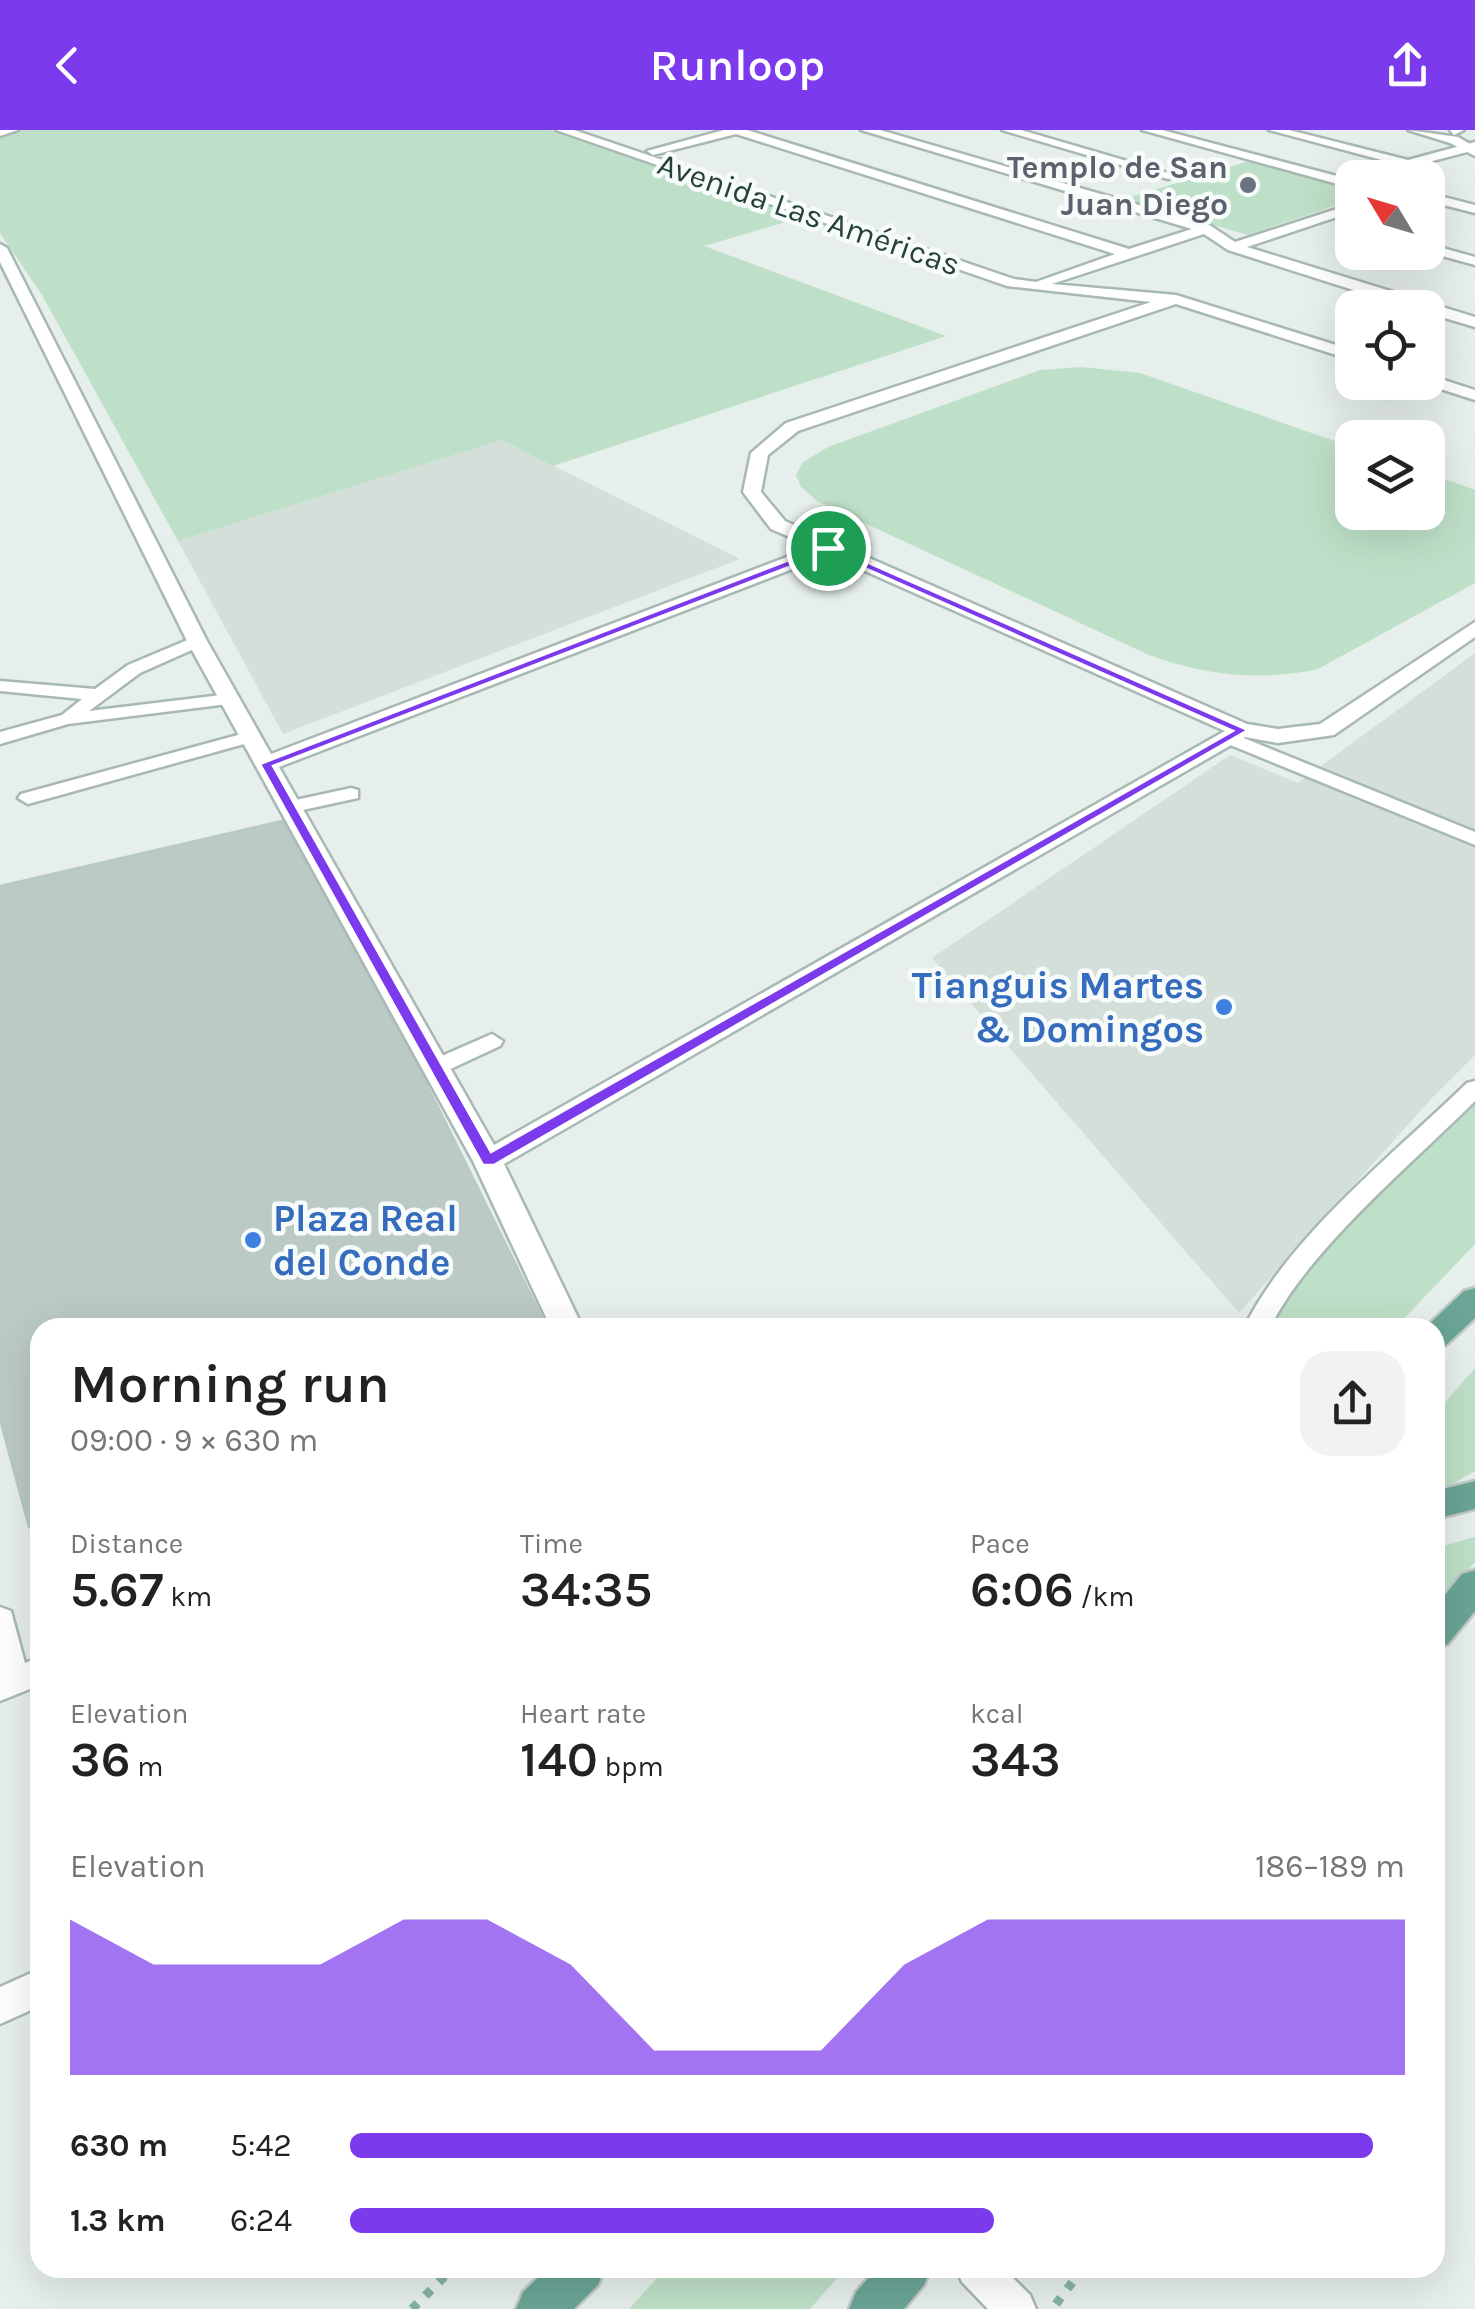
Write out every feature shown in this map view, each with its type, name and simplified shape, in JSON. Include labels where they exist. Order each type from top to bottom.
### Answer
[{"type":"main road","points":[[1445,1328],[1475,1299]]},
{"type":"main road","points":[[1445,1502],[1475,1494]]},
{"type":"main road","points":[[1445,1621],[1475,1586]]},
{"type":"main road","points":[[540,2309],[571,2278]]},
{"type":"main road","points":[[873,2309],[899,2278]]},
{"type":"street","points":[[0,132],[12,130]]},
{"type":"street","name":"Avenida Las Américas","points":[[562,130],[850,230],[1026,286],[1054,285],[1176,299],[1335,350]]},
{"type":"street","name":"Avenida Las Américas","points":[[594,130],[1054,285]]},
{"type":"street","points":[[653,150],[737,130],[1129,254]]},
{"type":"street","points":[[867,130],[1206,230],[1233,248],[1369,290]]},
{"type":"street","points":[[1008,130],[1172,176]]},
{"type":"street","points":[[1148,130],[1335,179]]},
{"type":"street","points":[[1275,130],[1395,160]]},
{"type":"street","points":[[1414,130],[1473,146]]},
{"type":"street","points":[[1453,131],[1473,146]]},
{"type":"street","points":[[610,147],[629,142]]},
{"type":"street","points":[[1419,160],[1473,146]]},
{"type":"street","points":[[1207,166],[1243,155]]},
{"type":"street","points":[[1099,198],[1190,171]]},
{"type":"street","points":[[1445,201],[1475,209]]},
{"type":"street","points":[[1233,248],[1335,214]]},
{"type":"street","points":[[1323,218],[1335,221]]},
{"type":"street","points":[[850,230],[870,224]]},
{"type":"street","points":[[1054,285],[1090,268],[1206,230]]},
{"type":"street","points":[[2,253],[197,641],[488,1161],[563,1318]]},
{"type":"street","points":[[1445,253],[1475,261]]},
{"type":"street","points":[[1090,268],[1170,292],[1176,299],[792,427],[760,453],[752,492],[778,524],[1236,734],[1278,736],[1326,730],[1475,628]]},
{"type":"street","points":[[1445,313],[1475,322]]},
{"type":"street","points":[[1445,385],[1475,395]]},
{"type":"street","points":[[266,764],[828,548]]},
{"type":"street","points":[[488,1161],[1236,734]]},
{"type":"lane","points":[[66,719],[134,669],[197,641]]},
{"type":"lane","points":[[0,686],[98,695]]},
{"type":"lane","points":[[0,738],[66,719],[230,699]]},
{"type":"lane","points":[[1236,734],[1475,839]]},
{"type":"lane","points":[[28,798],[249,737]]},
{"type":"lane","points":[[290,807],[350,794]]},
{"type":"lane","points":[[436,1067],[492,1041]]},
{"type":"lane","points":[[1259,1318],[1289,1276],[1475,1088]]},
{"type":"lane","points":[[0,1620],[18,1680]]},
{"type":"lane","points":[[0,2006],[30,1992]]},
{"type":"lane","points":[[986,2278],[1016,2309]]},
{"type":"path","points":[[412,2309],[443,2278]]},
{"type":"path","points":[[1053,2309],[1076,2278]]},
{"type":"shaded area","points":[[502,440],[740,559],[283,734],[178,541]]},
{"type":"shaded area","name":"Tianguis Martes & Domingos","points":[[1475,653],[1475,1055],[1239,1313],[932,958],[1230,755],[1298,783]]},
{"type":"green space","points":[[18,130],[550,130],[803,217],[704,246],[946,336],[553,466],[502,440],[178,541],[42,295],[0,233],[0,134]]},
{"type":"green space","points":[[1249,161],[1335,184],[1335,206],[1248,235],[1124,199]]},
{"type":"green space","points":[[1081,367],[1140,373],[1335,441],[1335,530],[1445,530],[1445,479],[1475,490],[1475,583],[1318,669],[1254,676],[1211,672],[1149,655],[817,501],[801,487],[796,475],[803,462],[828,447],[1040,370]]},
{"type":"green space","points":[[1475,1101],[1475,1244],[1405,1318],[1278,1318],[1302,1280]]},
{"type":"green space","points":[[1475,1368],[1475,1471],[1445,1488],[1445,1402]]},
{"type":"green space","points":[[1475,1537],[1475,1562],[1445,1594],[1445,1545]]},
{"type":"green space","points":[[657,2278],[837,2278],[810,2309],[629,2309]]},
{"type":"building","name":"Plaza Real del Conde","points":[[282,821],[421,1073],[542,1318],[30,1318],[29,1527],[0,1419],[0,886]]},
{"type":"place","name":"Templo de San Juan Diego","points":[[1248,185]]},
{"type":"place","name":"Tianguis Martes & Domingos","points":[[1224,1007]]},
{"type":"place","name":"Plaza Real del Conde","points":[[253,1240]]},
{"type":"route","points":[[828,548],[1242,730],[488,1161],[266,764],[828,548]]}]
